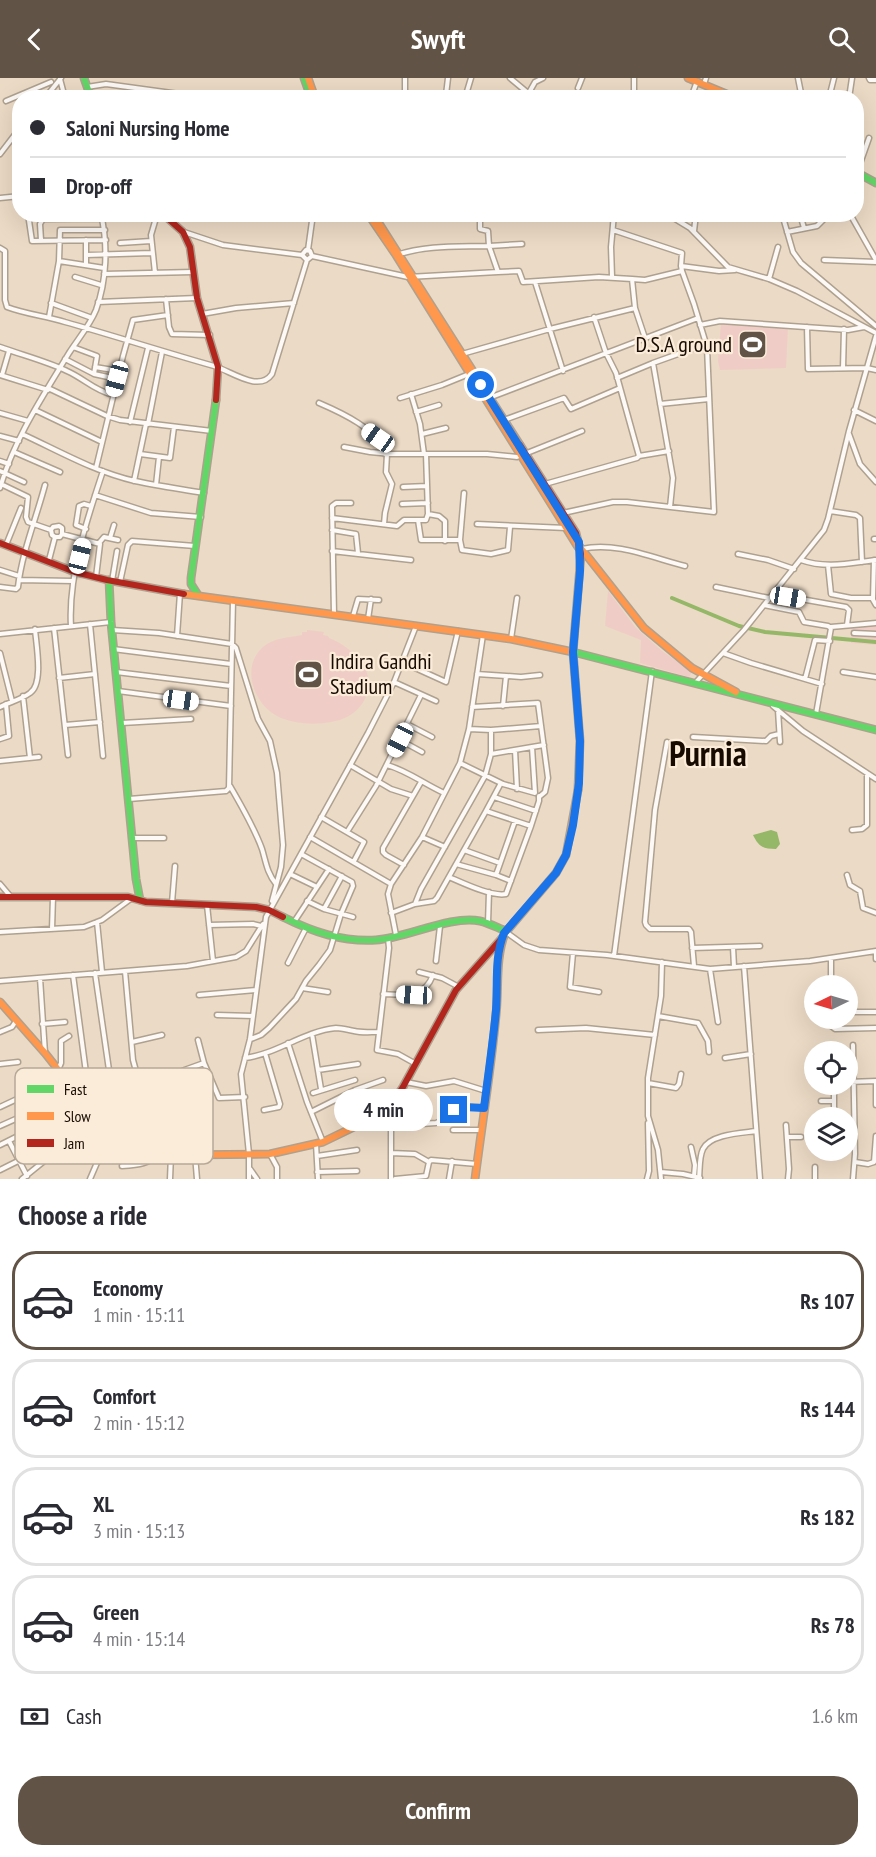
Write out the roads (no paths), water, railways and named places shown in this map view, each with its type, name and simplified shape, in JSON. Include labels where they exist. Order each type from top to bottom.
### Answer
[{"type":"main road","points":[[84,78],[88,90]]},
{"type":"main road","points":[[688,78],[702,81],[720,90]]},
{"type":"main road","points":[[170,222],[183,232],[190,247],[197,298],[218,367],[212,431],[191,584],[198,596]]},
{"type":"main road","points":[[374,222],[398,255]]},
{"type":"main road","points":[[378,222],[469,374],[581,550],[644,628],[702,675],[741,694]]},
{"type":"main road","points":[[213,1155],[270,1154],[320,1143],[387,1111],[406,1082],[459,987],[556,873],[566,855],[579,783],[580,741],[573,652],[581,550],[576,533],[522,455],[503,420],[411,277]]},
{"type":"main road","points":[[3,544],[75,572],[181,594],[458,631],[573,652],[876,730]]},
{"type":"main road","points":[[111,580],[111,630],[137,889],[140,900]]},
{"type":"main road","points":[[181,594],[191,584]]},
{"type":"main road","points":[[130,897],[137,889]]},
{"type":"main road","points":[[0,897],[130,897],[172,903],[270,908],[306,928],[346,940],[378,940],[460,921],[488,923],[504,935]]},
{"type":"main road","points":[[475,1179],[496,1006],[496,959],[504,935]]},
{"type":"main road","points":[[0,1002],[56,1068]]},
{"type":"street","points":[[510,78],[522,90]]},
{"type":"street","points":[[530,90],[535,82],[543,78]]},
{"type":"street","points":[[578,88],[582,78]]},
{"type":"street","points":[[869,78],[876,80]]},
{"type":"street","points":[[52,90],[61,79]]},
{"type":"street","points":[[29,90],[50,80],[54,87]]},
{"type":"street","points":[[87,87],[106,84],[150,90]]},
{"type":"street","points":[[6,101],[12,98]]},
{"type":"street","points":[[0,154],[12,138]]},
{"type":"street","points":[[864,152],[869,138]]},
{"type":"street","points":[[29,222],[33,241],[106,240]]},
{"type":"street","points":[[41,222],[41,240]]},
{"type":"street","points":[[55,537],[51,530],[26,520],[29,501],[27,495],[1,483],[3,471],[9,464],[28,421],[92,318],[104,274],[106,240],[103,222]]},
{"type":"street","points":[[155,273],[151,230],[158,222]]},
{"type":"street","points":[[312,222],[308,250],[312,256],[411,277],[519,271],[523,282],[612,276],[645,280],[681,269],[719,271],[737,269]]},
{"type":"street","points":[[479,222],[480,229],[488,231],[489,246],[498,272]]},
{"type":"street","points":[[612,276],[614,222]]},
{"type":"street","points":[[679,222],[693,232],[722,262],[797,291],[876,335],[854,410],[824,530],[744,630],[696,682]]},
{"type":"street","points":[[693,232],[695,222]]},
{"type":"street","points":[[784,222],[794,252],[801,263],[876,326]]},
{"type":"street","points":[[802,222],[804,228]]},
{"type":"street","points":[[787,232],[818,226],[822,222]]},
{"type":"street","points":[[824,260],[876,261],[854,222]]},
{"type":"street","points":[[49,317],[59,261],[59,232],[61,230],[105,230]]},
{"type":"street","points":[[563,513],[613,502],[714,512],[706,344],[681,269],[682,253],[613,230]]},
{"type":"street","points":[[183,232],[223,245],[302,255],[307,260]]},
{"type":"street","points":[[86,240],[86,265]]},
{"type":"street","points":[[120,243],[151,241]]},
{"type":"street","points":[[398,255],[431,248],[522,244]]},
{"type":"street","points":[[769,279],[778,247]]},
{"type":"street","points":[[0,248],[5,251],[5,305],[10,309],[49,317],[126,342],[218,367],[249,380],[262,382],[268,380],[272,374],[307,260],[312,256]]},
{"type":"street","points":[[302,255],[308,250]]},
{"type":"street","points":[[86,255],[152,253]]},
{"type":"street","points":[[59,261],[104,268]]},
{"type":"street","points":[[104,274],[194,272]]},
{"type":"street","points":[[75,277],[101,285]]},
{"type":"street","points":[[632,279],[635,308],[645,338]]},
{"type":"street","points":[[536,282],[563,371]]},
{"type":"street","points":[[98,302],[197,298]]},
{"type":"street","points":[[166,299],[172,334],[210,335]]},
{"type":"street","points":[[51,303],[92,318]]},
{"type":"street","points":[[202,314],[236,308],[294,303]]},
{"type":"street","points":[[461,354],[635,308]]},
{"type":"street","points":[[96,468],[107,416],[134,319],[168,315]]},
{"type":"street","points":[[594,317],[617,378],[639,456]]},
{"type":"street","points":[[489,398],[698,318]]},
{"type":"street","points":[[700,325],[720,321],[844,329],[865,327]]},
{"type":"street","points":[[807,327],[808,369],[867,368],[876,370]]},
{"type":"street","points":[[843,368],[844,329]]},
{"type":"street","points":[[617,378],[706,344]]},
{"type":"street","points":[[0,347],[60,368],[78,376],[97,390],[113,394]]},
{"type":"street","points":[[73,347],[95,355],[97,359],[94,374]]},
{"type":"street","points":[[130,422],[148,348]]},
{"type":"street","points":[[9,351],[1,375],[48,389],[107,416],[130,422],[212,431]]},
{"type":"street","points":[[134,481],[162,352]]},
{"type":"street","points":[[65,359],[94,374],[117,379]]},
{"type":"street","points":[[653,363],[674,478],[670,507]]},
{"type":"street","points":[[95,367],[119,371]]},
{"type":"street","points":[[400,398],[469,374]]},
{"type":"street","points":[[503,420],[564,398],[571,409],[620,388]]},
{"type":"street","points":[[332,518],[398,526],[404,520],[426,520],[428,503],[425,454],[411,394]]},
{"type":"street","points":[[660,404],[709,399]]},
{"type":"street","points":[[319,404],[346,416],[378,438],[383,446],[386,454],[386,472],[392,484],[384,524]]},
{"type":"street","points":[[416,412],[439,405]]},
{"type":"street","points":[[35,410],[102,442]]},
{"type":"street","points":[[854,410],[876,421]]},
{"type":"street","points":[[0,413],[28,421]]},
{"type":"street","points":[[140,454],[171,457],[174,428]]},
{"type":"street","points":[[422,434],[446,428]]},
{"type":"street","points":[[344,447],[386,454],[522,455],[582,431]]},
{"type":"street","points":[[849,431],[858,460],[876,482]]},
{"type":"street","points":[[22,434],[103,471],[134,481],[204,493]]},
{"type":"street","points":[[0,436],[19,441]]},
{"type":"street","points":[[544,484],[639,456],[669,451]]},
{"type":"street","points":[[14,452],[60,472]]},
{"type":"street","points":[[156,484],[159,457]]},
{"type":"street","points":[[0,461],[9,464]]},
{"type":"street","points":[[3,471],[24,482]]},
{"type":"street","points":[[70,626],[70,594],[91,506],[103,471]]},
{"type":"street","points":[[0,587],[16,589],[21,564],[45,485]]},
{"type":"street","points":[[403,487],[427,486]]},
{"type":"street","points":[[464,493],[460,549],[481,554],[503,552],[509,548],[510,526]]},
{"type":"street","points":[[95,495],[151,513],[201,517]]},
{"type":"street","points":[[334,614],[332,518],[334,504],[351,503]]},
{"type":"street","points":[[402,504],[428,503]]},
{"type":"street","points":[[86,530],[76,525],[79,506],[84,504],[91,506]]},
{"type":"street","points":[[3,544],[21,508]]},
{"type":"street","points":[[830,511],[856,514],[860,518],[862,562]]},
{"type":"street","points":[[428,514],[439,516],[445,521],[445,541]]},
{"type":"street","points":[[418,520],[421,540],[460,540]]},
{"type":"street","points":[[477,524],[567,528]]},
{"type":"street","points":[[110,538],[114,525]]},
{"type":"street","points":[[51,530],[59,526],[62,528],[62,534]]},
{"type":"street","points":[[332,530],[356,534],[358,554]]},
{"type":"street","points":[[55,537],[62,534],[99,543]]},
{"type":"street","points":[[49,560],[55,537]]},
{"type":"street","points":[[96,577],[101,549],[99,543],[102,537],[118,540]]},
{"type":"street","points":[[120,582],[129,542],[135,540],[195,546]]},
{"type":"street","points":[[581,550],[597,546],[686,566]]},
{"type":"street","points":[[111,580],[117,551]]},
{"type":"street","points":[[333,551],[411,560]]},
{"type":"street","points":[[738,554],[768,560],[794,569]]},
{"type":"street","points":[[801,560],[828,565],[875,560],[873,599],[876,606]]},
{"type":"street","points":[[828,565],[829,587],[832,595],[873,599]]},
{"type":"street","points":[[0,570],[19,578],[73,581]]},
{"type":"street","points":[[716,587],[846,607],[849,610],[847,625]]},
{"type":"street","points":[[177,636],[181,594]]},
{"type":"street","points":[[511,639],[517,597]]},
{"type":"street","points":[[232,599],[230,786],[244,808],[262,850],[270,877],[276,884]]},
{"type":"street","points":[[353,616],[358,599],[379,600]]},
{"type":"street","points":[[368,619],[371,599]]},
{"type":"street","points":[[764,605],[800,612],[804,622],[830,627],[876,622]]},
{"type":"street","points":[[0,634],[111,622]]},
{"type":"street","points":[[90,624],[103,756]]},
{"type":"street","points":[[0,981],[187,966],[236,957],[246,951],[263,925],[270,908],[394,682],[416,625]]},
{"type":"street","points":[[816,714],[830,639],[830,627]]},
{"type":"street","points":[[54,628],[68,755]]},
{"type":"street","points":[[0,707],[32,692],[37,682],[35,629]]},
{"type":"street","points":[[111,630],[177,636],[232,644],[236,648],[258,719],[270,741],[277,773],[284,846],[270,908]]},
{"type":"street","points":[[402,662],[446,682],[458,631]]},
{"type":"street","points":[[854,633],[876,634]]},
{"type":"street","points":[[396,935],[388,894],[391,884],[422,837],[460,763],[469,729],[483,635]]},
{"type":"street","points":[[805,679],[815,640],[830,639]]},
{"type":"street","points":[[113,649],[231,664]]},
{"type":"street","points":[[0,653],[12,701]]},
{"type":"street","points":[[723,653],[822,684]]},
{"type":"street","points":[[614,956],[652,671]]},
{"type":"street","points":[[116,672],[231,687]]},
{"type":"street","points":[[843,672],[876,676]]},
{"type":"street","points":[[0,676],[5,673]]},
{"type":"street","points":[[59,678],[95,674]]},
{"type":"street","points":[[477,674],[540,675]]},
{"type":"street","points":[[503,706],[506,676]]},
{"type":"street","points":[[394,682],[436,701]]},
{"type":"street","points":[[118,691],[231,706]]},
{"type":"street","points":[[348,832],[387,765],[421,695]]},
{"type":"street","points":[[23,696],[30,758]]},
{"type":"street","points":[[767,701],[803,731],[876,778]]},
{"type":"street","points":[[449,877],[489,892],[506,894],[539,797],[545,792],[548,782],[538,703],[472,707]]},
{"type":"street","points":[[0,739],[9,736],[6,704]]},
{"type":"street","points":[[778,710],[780,742]]},
{"type":"street","points":[[122,723],[191,719]]},
{"type":"street","points":[[65,725],[100,722]]},
{"type":"street","points":[[407,724],[432,737]]},
{"type":"street","points":[[469,729],[491,730],[542,726]]},
{"type":"street","points":[[415,904],[421,889],[485,776],[491,754],[491,730]]},
{"type":"street","points":[[693,737],[766,741],[771,736],[779,734]]},
{"type":"street","points":[[400,740],[422,752]]},
{"type":"street","points":[[667,742],[655,810],[645,925],[650,929],[689,929],[694,966]]},
{"type":"street","points":[[491,754],[544,746]]},
{"type":"street","points":[[532,747],[535,793]]},
{"type":"street","points":[[515,750],[517,789]]},
{"type":"street","points":[[0,761],[39,757]]},
{"type":"street","points":[[460,763],[501,783],[535,793],[539,797]]},
{"type":"street","points":[[350,765],[391,789],[413,796]]},
{"type":"street","points":[[387,765],[410,773],[421,782],[444,793]]},
{"type":"street","points":[[852,830],[861,829],[867,825],[867,773]]},
{"type":"street","points":[[404,865],[383,852],[421,782]]},
{"type":"street","points":[[391,914],[415,904],[434,901],[501,783]]},
{"type":"street","points":[[129,799],[226,791],[230,786]]},
{"type":"street","points":[[495,797],[536,811]]},
{"type":"street","points":[[486,811],[531,826]]},
{"type":"street","points":[[321,817],[364,842],[354,861]]},
{"type":"street","points":[[496,875],[515,821]]},
{"type":"street","points":[[310,837],[391,884]]},
{"type":"street","points":[[422,837],[446,847]]},
{"type":"street","points":[[133,838],[164,838]]},
{"type":"street","points":[[464,850],[500,862]]},
{"type":"street","points":[[250,1039],[261,1035],[296,999],[330,950],[353,883],[301,854]]},
{"type":"street","points":[[456,864],[511,881]]},
{"type":"street","points":[[172,903],[175,866]]},
{"type":"street","points":[[294,922],[328,869]]},
{"type":"street","points":[[290,874],[317,887]]},
{"type":"street","points":[[847,875],[850,885],[861,891],[862,908],[876,913]]},
{"type":"street","points":[[324,909],[342,876]]},
{"type":"street","points":[[0,884],[11,897]]},
{"type":"street","points":[[488,923],[489,892]]},
{"type":"street","points":[[52,929],[53,897]]},
{"type":"street","points":[[0,932],[74,929],[97,922],[130,897]]},
{"type":"street","points":[[308,901],[324,909],[353,917]]},
{"type":"street","points":[[207,904],[213,961]]},
{"type":"street","points":[[97,922],[102,972]]},
{"type":"street","points":[[209,925],[263,925]]},
{"type":"street","points":[[249,1179],[245,1096],[241,1074],[250,1039],[263,925]]},
{"type":"street","points":[[436,961],[440,926]]},
{"type":"street","points":[[288,963],[306,928]]},
{"type":"street","points":[[504,935],[539,950],[614,956],[710,969],[831,958],[876,951],[876,959]]},
{"type":"street","points":[[388,938],[389,948],[377,1051],[398,1054],[416,1064]]},
{"type":"street","points":[[692,948],[760,946]]},
{"type":"street","points":[[733,947],[734,967]]},
{"type":"street","points":[[573,953],[570,987],[599,992]]},
{"type":"street","points":[[831,958],[831,975]]},
{"type":"street","points":[[646,1179],[649,1171],[648,1083],[661,996],[662,962]]},
{"type":"street","points":[[744,966],[760,1179]]},
{"type":"street","points":[[710,969],[718,1022]]},
{"type":"street","points":[[124,971],[135,1068]]},
{"type":"street","points":[[419,972],[433,975],[459,987]]},
{"type":"street","points":[[95,973],[109,1068]]},
{"type":"street","points":[[73,975],[85,1068]]},
{"type":"street","points":[[383,994],[414,995],[421,993],[430,983],[433,975]]},
{"type":"street","points":[[40,978],[45,1053]]},
{"type":"street","points":[[302,988],[328,992]]},
{"type":"street","points":[[199,994],[256,990]]},
{"type":"street","points":[[858,1012],[876,1012]]},
{"type":"street","points":[[217,1015],[253,1016]]},
{"type":"street","points":[[658,1016],[698,1023],[708,1041],[709,1052]]},
{"type":"street","points":[[0,1032],[12,1027],[16,1021]]},
{"type":"street","points":[[42,1024],[64,1022]]},
{"type":"street","points":[[858,1029],[876,1029],[876,1022]]},
{"type":"street","points":[[245,1058],[266,1053],[312,1034],[338,1028],[357,1032],[378,1032]]},
{"type":"street","points":[[538,1030],[586,1028],[655,1035]]},
{"type":"street","points":[[312,1034],[321,1089]]},
{"type":"street","points":[[132,1042],[162,1035]]},
{"type":"street","points":[[59,1068],[61,1041],[69,1036]]},
{"type":"street","points":[[198,1040],[206,1068]]},
{"type":"street","points":[[288,1043],[320,1143],[317,1156],[318,1179]]},
{"type":"street","points":[[264,1110],[279,1107],[280,1104],[266,1053]]},
{"type":"street","points":[[725,1058],[751,1054]]},
{"type":"street","points":[[0,1064],[18,1062]]},
{"type":"street","points":[[190,1068],[204,1063]]},
{"type":"street","points":[[318,1070],[358,1064]]},
{"type":"street","points":[[648,1083],[676,1088],[680,1084],[681,1074]]},
{"type":"street","points":[[313,1093],[356,1080]]},
{"type":"street","points":[[311,1112],[355,1090],[383,1080]]},
{"type":"street","points":[[406,1082],[426,1086],[454,1081],[486,1091]]},
{"type":"street","points":[[858,1081],[876,1081],[876,1105]]},
{"type":"street","points":[[213,1085],[220,1099],[245,1096]]},
{"type":"street","points":[[834,1095],[834,1107]]},
{"type":"street","points":[[853,1179],[855,1095]]},
{"type":"street","points":[[0,1107],[15,1100]]},
{"type":"street","points":[[821,1101],[834,1101]]},
{"type":"street","points":[[391,1105],[393,1179],[426,1176],[429,1162]]},
{"type":"street","points":[[392,1126],[436,1123],[454,1110],[464,1107],[484,1108]]},
{"type":"street","points":[[648,1116],[658,1150],[661,1179]]},
{"type":"street","points":[[0,1126],[15,1119]]},
{"type":"street","points":[[786,1125],[788,1179]]},
{"type":"street","points":[[453,1130],[481,1130]]},
{"type":"street","points":[[698,1178],[702,1151],[707,1144],[721,1136],[756,1131]]},
{"type":"street","points":[[855,1162],[868,1164],[874,1162],[876,1136]]},
{"type":"street","points":[[787,1137],[801,1137]]},
{"type":"street","points":[[0,1145],[15,1138]]},
{"type":"street","points":[[9,1141],[15,1153]]},
{"type":"street","points":[[691,1148],[698,1178]]},
{"type":"street","points":[[317,1156],[357,1150]]},
{"type":"street","points":[[391,1153],[415,1155],[429,1162],[439,1160],[477,1164]]},
{"type":"street","points":[[270,1154],[277,1167],[277,1179]]},
{"type":"street","points":[[449,1179],[452,1161]]},
{"type":"street","points":[[0,1170],[15,1163]]},
{"type":"street","points":[[21,1164],[27,1176]]},
{"type":"street","points":[[22,1179],[41,1164]]},
{"type":"street","points":[[90,1179],[96,1164]]},
{"type":"street","points":[[122,1166],[147,1164]]},
{"type":"street","points":[[170,1179],[171,1164]]},
{"type":"street","points":[[196,1164],[197,1179]]},
{"type":"street","points":[[815,1167],[815,1179]]},
{"type":"street","points":[[250,1168],[256,1179]]},
{"type":"street","points":[[317,1172],[357,1172]]},
{"type":"street","points":[[661,1172],[698,1178]]},
{"type":"waterway","points":[[672,598],[739,626],[765,632],[876,642]]},
{"type":"place","name":"D.S.A ground","points":[[753,344]]},
{"type":"place","name":"Indira Gandhi Stadium","points":[[309,674]]},
{"type":"district","name":"Purnia","points":[[708,754]]}]
